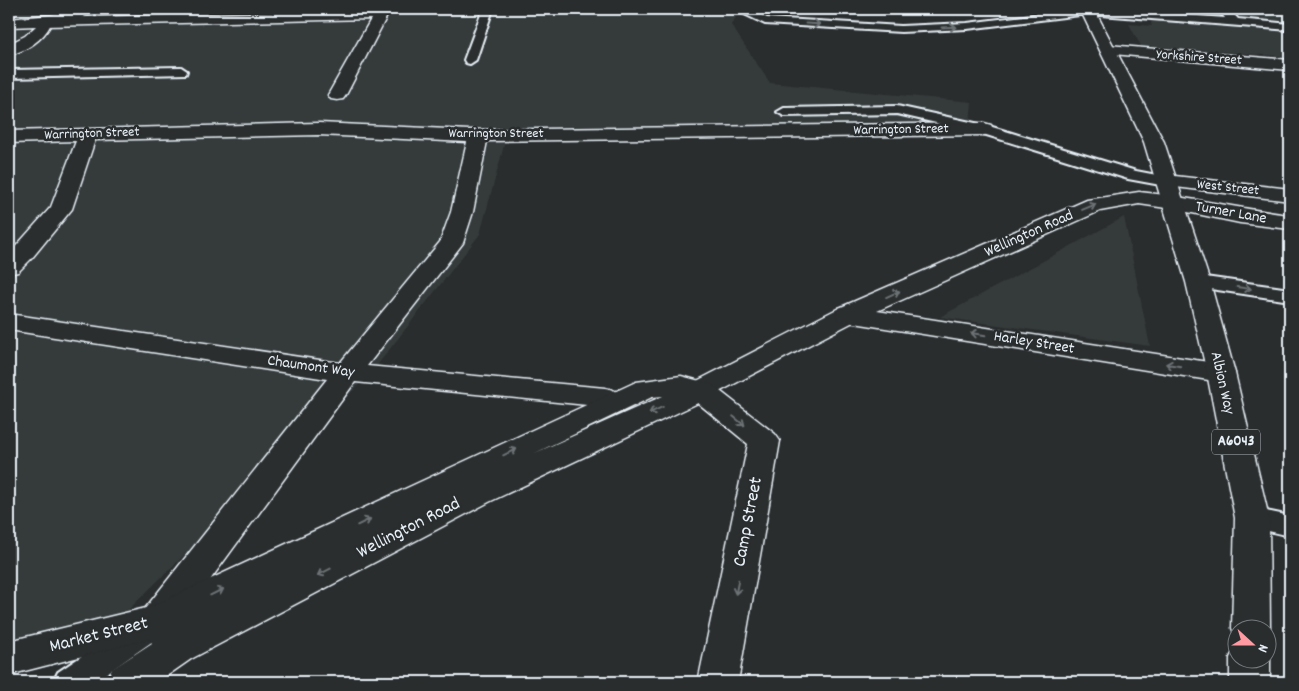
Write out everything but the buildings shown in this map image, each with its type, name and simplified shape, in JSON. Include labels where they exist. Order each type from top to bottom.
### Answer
[{"type":"main road","points":[[45,22],[73,16],[90,9]]},
{"type":"main road","name":"A6043","points":[[1087,10],[1154,142],[1169,191]]},
{"type":"main road","points":[[9,23],[381,14],[337,95]]},
{"type":"main road","points":[[9,50],[21,45],[41,31],[45,22]]},
{"type":"main road","name":"Yorkshire Street","points":[[1108,50],[1290,64]]},
{"type":"main road","name":"Warrington Street","points":[[9,137],[319,129],[478,136],[984,129]]},
{"type":"main road","points":[[9,267],[24,253],[60,209],[88,134]]},
{"type":"main road","points":[[167,634],[347,373],[451,243],[462,212],[478,136]]},
{"type":"main road","name":"West Street","points":[[1169,191],[1290,195]]},
{"type":"main road","name":"Turner Lane","points":[[1169,191],[1240,216],[1290,222]]},
{"type":"main road","name":"Albion Way","points":[[1169,191],[1198,282],[1221,373],[1252,518],[1250,618]]},
{"type":"main road","name":"Wellington Road","points":[[167,634],[701,390],[848,314],[1095,205],[1112,200],[1139,198],[1169,191]]},
{"type":"main road","name":"Harley Street","points":[[848,314],[1221,373]]},
{"type":"main road","name":"Chaumont Way","points":[[9,322],[347,373],[605,397],[613,403]]},
{"type":"main road","name":"Wellington Road","points":[[126,682],[167,634],[613,403],[646,388],[682,385],[701,390]]},
{"type":"main road","name":"Camp Street","points":[[701,390],[764,441],[718,682]]},
{"type":"main road","name":"Market Street","points":[[23,654],[167,634]]},
{"type":"main road","points":[[1250,668],[1250,682]]},
{"type":"lane","points":[[470,60],[488,9]]},
{"type":"lane","points":[[742,9],[765,21],[901,29],[967,26],[1087,10],[1229,16]]},
{"type":"lane","points":[[1138,9],[1229,16],[1290,27]]},
{"type":"lane","points":[[9,74],[181,71]]},
{"type":"lane","name":"Warrington Street","points":[[784,112],[897,110],[984,129],[1134,176],[1169,191]]},
{"type":"lane","points":[[1198,282],[1290,295]]},
{"type":"lane","points":[[1252,518],[1290,526]]},
{"type":"lane","points":[[69,682],[167,634]]},
{"type":"lane","points":[[9,676],[23,654]]},
{"type":"shaded area","points":[[9,9],[741,9],[731,25],[770,83],[972,102],[969,135],[505,142],[480,234],[371,373],[129,609],[158,621],[9,658]]},
{"type":"shaded area","points":[[1147,9],[1290,9],[1290,57],[1141,46],[1129,24],[1152,26]]},
{"type":"shaded area","points":[[1124,217],[1150,346],[940,317]]}]
